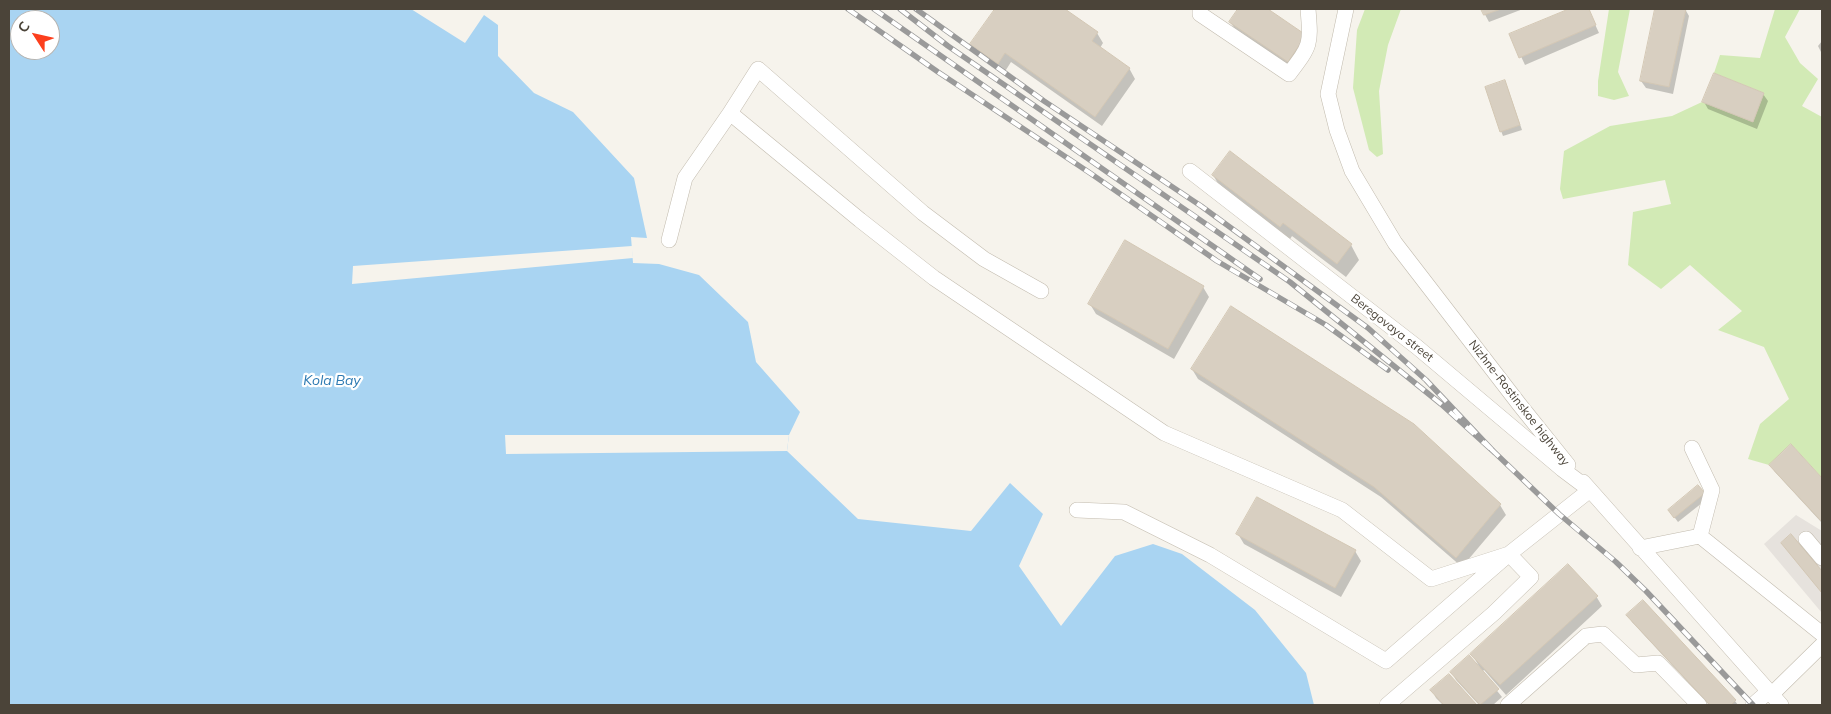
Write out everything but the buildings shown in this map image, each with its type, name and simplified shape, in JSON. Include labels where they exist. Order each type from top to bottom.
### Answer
[{"type":"street","points":[[1200,9],[1200,14],[1289,74],[1307,51],[1310,36],[1308,9]]},
{"type":"street","name":"Nizhne-Rostinskoe highway","points":[[1346,9],[1328,94],[1336,130],[1352,171],[1395,243],[1566,462],[1640,548],[1774,697]]},
{"type":"street","points":[[670,240],[685,178],[730,114],[758,68],[923,213],[984,259],[1041,291]]},
{"type":"street","points":[[730,114],[934,278],[1164,433],[1342,510],[1430,579],[1508,554]]},
{"type":"street","name":"Beregovaya street","points":[[1190,170],[1417,347],[1562,469],[1590,490]]},
{"type":"street","points":[[1692,448],[1712,490],[1700,536]]},
{"type":"street","points":[[1077,510],[1124,512],[1210,555],[1386,662],[1508,554],[1590,490]]},
{"type":"street","points":[[1640,548],[1700,536]]},
{"type":"street","points":[[1700,536],[1822,634]]},
{"type":"street","points":[[1806,539],[1822,558]]},
{"type":"street","points":[[1387,705],[1494,613],[1530,577],[1508,554]]},
{"type":"street","points":[[1508,705],[1586,636],[1603,634],[1636,665],[1658,663],[1698,705]]},
{"type":"street","points":[[1753,705],[1774,697],[1822,645]]},
{"type":"shaded area","points":[[1796,515],[1822,531],[1822,613],[1764,544]]},
{"type":"green space","points":[[1365,9],[1401,9],[1388,45],[1379,91],[1383,154],[1377,157],[1369,150],[1353,88],[1357,30]]},
{"type":"green space","points":[[1609,9],[1630,9],[1618,72],[1629,96],[1614,100],[1598,96],[1598,81]]},
{"type":"green space","points":[[1775,9],[1800,9],[1785,37],[1800,63],[1818,79],[1802,106],[1822,117],[1822,478],[1791,444],[1769,465],[1748,459],[1760,424],[1789,399],[1764,347],[1718,330],[1742,311],[1690,265],[1661,289],[1628,265],[1633,212],[1671,204],[1665,180],[1563,199],[1560,189],[1564,151],[1610,126],[1672,116],[1702,102],[1753,122],[1764,93],[1714,73],[1720,55],[1760,58]]},
{"type":"water","name":"Kola Bay","points":[[9,9],[411,9],[465,43],[484,15],[498,25],[498,56],[534,93],[573,112],[634,178],[647,238],[631,237],[633,263],[659,264],[699,275],[748,322],[756,362],[800,412],[789,435],[787,451],[858,519],[971,531],[1010,483],[1043,514],[1019,566],[1061,626],[1115,556],[1153,544],[1182,554],[1255,610],[1306,673],[1314,705],[9,705]]},
{"type":"pier","points":[[632,246],[633,258],[352,284],[353,266]]},
{"type":"pier","points":[[505,435],[789,435],[787,451],[506,454]]},
{"type":"railway","points":[[848,9],[1217,261],[1326,325],[1388,370]]},
{"type":"railway","points":[[874,9],[1260,279]]},
{"type":"railway","points":[[900,9],[948,46],[1290,282],[1441,404],[1495,453],[1426,380],[1368,328],[1201,206],[1044,101],[916,9]]},
{"type":"railway","points":[[1491,449],[1559,514],[1616,562],[1646,591],[1753,705]]}]
